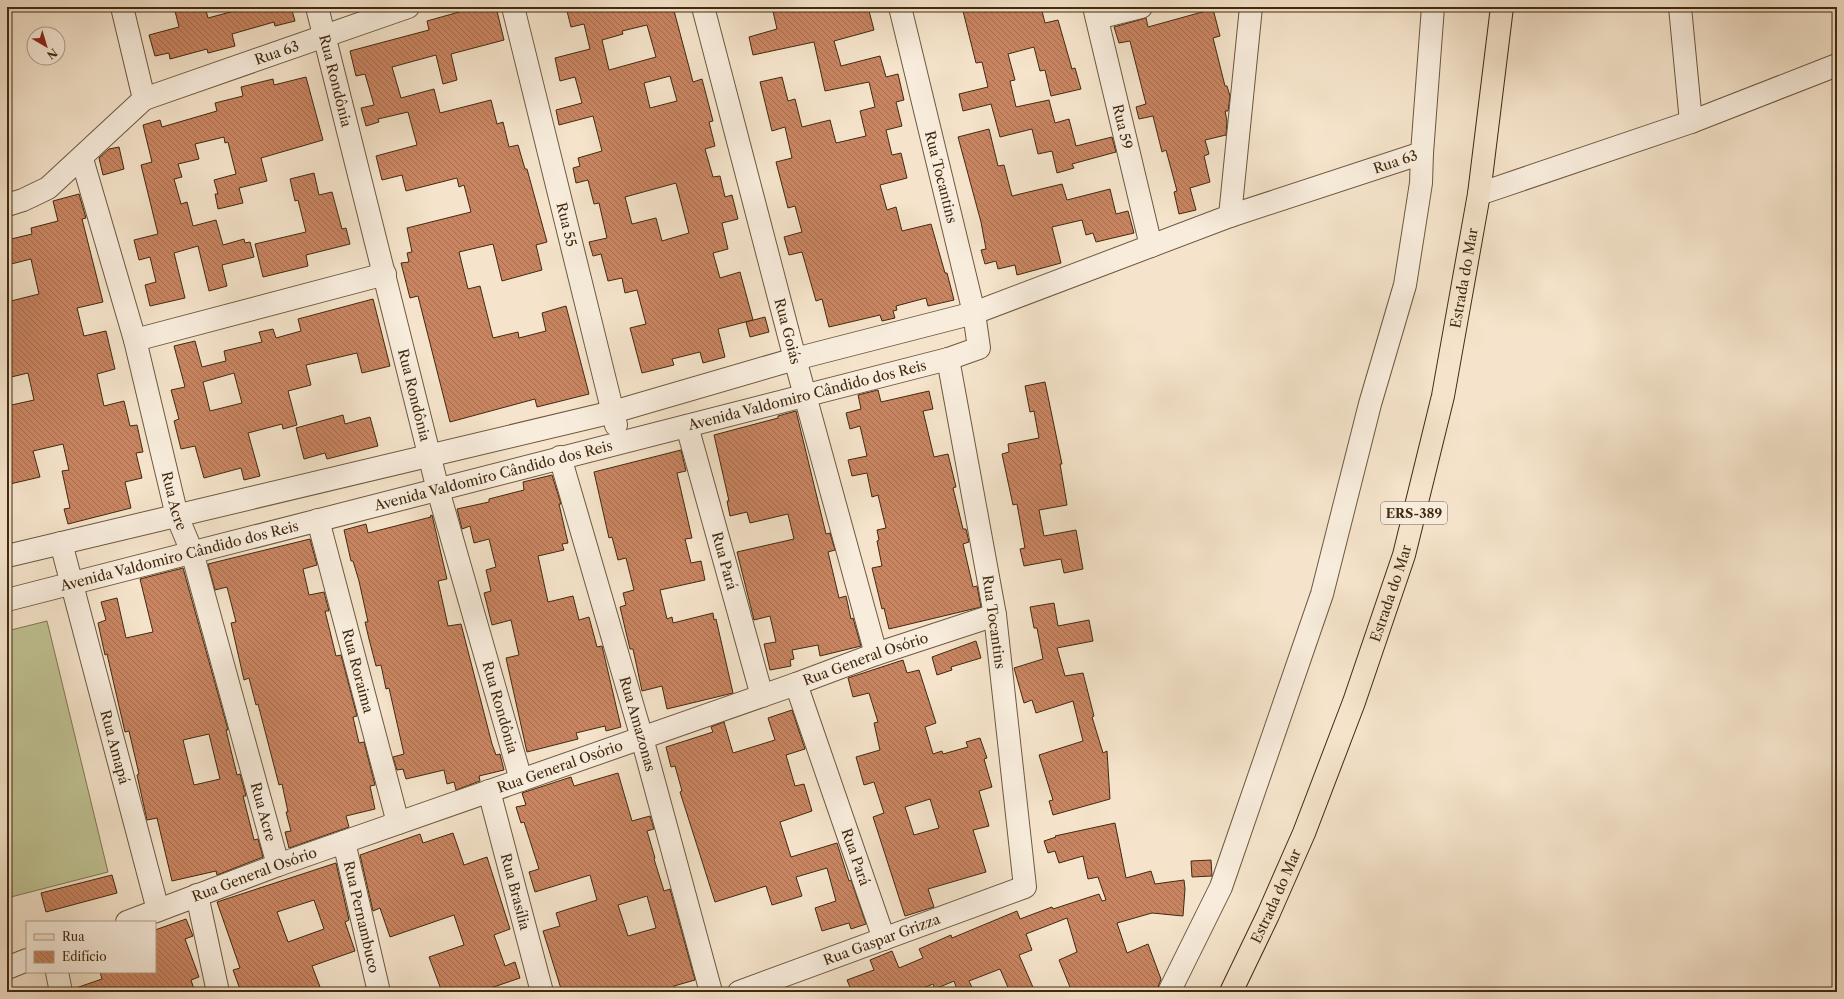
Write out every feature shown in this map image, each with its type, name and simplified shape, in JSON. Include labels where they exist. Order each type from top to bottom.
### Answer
[{"type":"main road","name":"Estrada do Mar","points":[[1230,992],[1268,915],[1306,826],[1354,702],[1404,555],[1443,396],[1479,194],[1502,7]]},
{"type":"street","points":[[7,205],[23,200],[48,188],[82,159],[144,99],[122,7]]},
{"type":"street","name":"Rua Rondônia","points":[[317,7],[438,490],[521,780]]},
{"type":"street","name":"Rua 63","points":[[144,99],[408,7]]},
{"type":"street","name":"Rua 55","points":[[513,7],[620,442]]},
{"type":"street","name":"Rua Goiás","points":[[703,7],[795,359],[876,654]]},
{"type":"street","name":"Rua Tocantins","points":[[900,7],[974,312],[979,348]]},
{"type":"street","points":[[1095,12],[1141,7]]},
{"type":"street","points":[[1230,216],[1251,7]]},
{"type":"street","name":"Rua 63","points":[[974,312],[1230,216],[1422,153],[1433,7]]},
{"type":"street","points":[[1680,7],[1691,122]]},
{"type":"street","name":"Rua 59","points":[[1095,12],[1151,246]]},
{"type":"street","points":[[1479,194],[1691,122],[1837,66]]},
{"type":"street","points":[[1169,992],[1221,887],[1322,594],[1370,404],[1405,285],[1422,183],[1422,153]]},
{"type":"street","name":"Rua Acre","points":[[82,159],[135,340],[177,516],[192,552],[278,865]]},
{"type":"street","points":[[135,340],[385,274]]},
{"type":"street","points":[[7,556],[613,412],[795,359],[974,312]]},
{"type":"street","name":"Avenida Valdomiro Cândido dos Reis","points":[[7,600],[438,490],[560,457],[687,426],[805,394],[948,359],[979,348]]},
{"type":"street","name":"Rua Tocantins","points":[[948,359],[995,615],[1025,887]]},
{"type":"street","name":"Rua Pará","points":[[687,426],[762,696]]},
{"type":"street","name":"Rua Amazonas","points":[[560,457],[642,738],[711,992]]},
{"type":"street","name":"Rua Roraima","points":[[318,520],[398,823]]},
{"type":"street","name":"Rua Amapá","points":[[61,543],[158,910]]},
{"type":"street","name":"Rua General Osório","points":[[130,921],[278,865],[762,696],[876,654],[995,615]]},
{"type":"street","name":"Rua Pará","points":[[796,684],[884,939]]},
{"type":"street","name":"Rua Brasília","points":[[489,791],[542,992]]},
{"type":"street","name":"Rua Pernambuco","points":[[344,842],[378,992]]},
{"type":"street","name":"Rua Gaspar Grizza","points":[[739,992],[1025,887]]},
{"type":"street","points":[[197,895],[218,992]]},
{"type":"street","points":[[7,968],[26,960]]},
{"type":"street","points":[[56,973],[61,992]]},
{"type":"green space","points":[[47,621],[108,872],[7,898],[7,631]]},
{"type":"building","points":[[174,7],[205,7],[208,18],[249,7],[291,7],[295,21],[275,26],[274,22],[232,34],[235,46],[208,53],[207,49],[170,59],[169,53],[155,56],[149,35],[179,27]]},
{"type":"building","points":[[477,7],[496,7],[504,40],[451,54],[457,80],[443,84],[436,55],[392,67],[401,98],[434,89],[440,113],[491,100],[497,124],[503,122],[509,147],[518,145],[525,169],[527,169],[547,242],[536,245],[542,270],[502,281],[493,244],[459,252],[468,289],[480,286],[493,338],[518,332],[519,338],[546,331],[542,313],[566,306],[589,394],[537,407],[535,399],[450,422],[418,296],[410,298],[401,263],[409,262],[407,253],[412,252],[407,228],[471,212],[464,185],[459,187],[457,178],[406,191],[402,175],[382,180],[376,156],[417,145],[408,112],[378,119],[379,122],[366,126],[361,108],[374,105],[365,74],[356,76],[350,51],[429,30],[427,21]]},
{"type":"building","points":[[566,7],[638,7],[639,12],[659,7],[673,7],[693,82],[702,79],[713,121],[709,122],[715,146],[705,149],[713,177],[720,176],[725,197],[732,195],[738,219],[722,223],[728,249],[713,253],[720,278],[740,272],[753,320],[718,329],[725,357],[703,363],[700,352],[672,359],[674,365],[642,373],[630,328],[646,324],[637,290],[625,293],[622,278],[608,281],[601,254],[593,256],[589,242],[607,238],[599,203],[594,204],[588,180],[576,183],[573,168],[580,166],[578,158],[602,151],[593,116],[559,125],[556,110],[582,103],[575,77],[560,81],[555,58],[590,49],[584,24],[571,27]],"holes":[[[647,25],[656,57],[609,70],[602,40],[623,34],[622,31]],[[670,76],[677,101],[650,108],[644,83]],[[676,183],[689,233],[662,241],[656,218],[632,224],[625,197]]]},
{"type":"building","points":[[772,7],[868,7],[874,30],[834,41],[841,66],[880,56],[886,77],[898,74],[904,100],[896,102],[902,126],[886,130],[892,155],[901,153],[907,178],[880,185],[887,210],[896,207],[902,231],[931,224],[954,300],[928,306],[926,298],[896,306],[897,310],[893,311],[895,318],[882,321],[880,315],[829,327],[822,299],[816,301],[802,252],[789,255],[784,237],[802,232],[795,206],[788,208],[776,162],[792,158],[785,127],[772,131],[760,82],[782,77],[788,101],[795,99],[802,127],[830,120],[836,143],[866,136],[860,111],[875,107],[869,82],[825,91],[814,42],[753,55],[749,37],[777,29]]},
{"type":"building","points":[[962,7],[1041,7],[1045,23],[1058,20],[1072,69],[1075,68],[1081,89],[1051,96],[1045,70],[1040,71],[1034,47],[1008,54],[1015,80],[1010,81],[1016,107],[1049,100],[1055,123],[1069,119],[1076,146],[1112,137],[1116,152],[1072,164],[1074,168],[1057,173],[1052,151],[1038,154],[1032,129],[1000,137],[991,104],[963,111],[959,94],[988,87],[982,62],[976,63]]},
{"type":"building","points":[[1213,9],[1220,36],[1213,38],[1225,86],[1227,86],[1230,96],[1228,111],[1225,111],[1227,121],[1226,135],[1205,140],[1209,154],[1204,156],[1210,182],[1190,188],[1196,210],[1179,214],[1174,192],[1177,191],[1166,150],[1162,152],[1153,116],[1139,119],[1136,107],[1146,104],[1130,41],[1119,43],[1114,27],[1146,18],[1148,27]]},
{"type":"building","points":[[306,77],[323,140],[261,158],[267,181],[239,188],[243,203],[218,209],[215,194],[218,194],[214,180],[236,174],[228,142],[225,143],[224,137],[195,144],[199,159],[178,164],[182,177],[174,179],[181,204],[187,202],[193,226],[216,220],[223,245],[244,239],[245,243],[250,242],[254,257],[222,265],[227,286],[209,291],[198,246],[174,253],[185,298],[150,306],[145,285],[156,282],[150,257],[139,260],[134,240],[158,234],[141,165],[152,162],[143,125],[160,120],[162,127],[217,111],[215,103],[243,96],[241,87],[273,79],[274,85]]},
{"type":"building","points":[[989,129],[998,166],[1004,165],[1012,196],[1062,184],[1067,200],[1110,189],[1116,214],[1128,211],[1134,233],[1096,242],[1093,233],[1086,235],[1082,220],[1052,227],[1061,263],[1017,275],[1015,265],[998,269],[996,261],[985,264],[981,250],[986,249],[981,222],[958,137]]},
{"type":"building","points":[[119,147],[124,169],[103,175],[99,158],[109,149]]},
{"type":"building","points":[[314,173],[319,195],[332,192],[342,229],[346,228],[350,244],[306,255],[308,266],[263,277],[255,244],[306,232],[298,200],[295,201],[290,179]]},
{"type":"building","points":[[79,194],[86,218],[82,219],[103,302],[77,308],[84,336],[106,331],[115,369],[97,374],[104,406],[124,401],[130,426],[137,425],[143,452],[136,453],[142,478],[125,482],[131,508],[68,524],[64,509],[70,508],[62,471],[69,470],[63,444],[33,451],[40,477],[10,484],[7,473],[7,406],[34,400],[28,373],[7,378],[7,302],[39,294],[31,259],[7,265],[7,240],[32,234],[31,228],[58,221],[53,201]]},
{"type":"building","points":[[373,299],[390,366],[362,373],[357,353],[306,365],[311,385],[288,391],[297,425],[283,429],[282,424],[248,433],[260,476],[244,480],[241,468],[204,478],[195,446],[181,449],[174,421],[179,419],[171,390],[185,387],[174,346],[195,341],[202,367],[226,361],[224,351],[262,342],[259,332],[273,329],[276,338],[301,331],[298,319]],"holes":[[[234,373],[242,403],[210,411],[203,382]]]},
{"type":"building","points":[[765,317],[769,332],[750,337],[746,322]]},
{"type":"building","points":[[1045,382],[1062,464],[1060,464],[1067,505],[1039,510],[1044,536],[1076,530],[1083,569],[1064,573],[1061,559],[1024,566],[1020,549],[1025,548],[1017,504],[1013,505],[1002,454],[1009,452],[1008,444],[1039,438],[1034,411],[1030,412],[1025,386]]},
{"type":"building","points":[[878,390],[881,402],[929,391],[933,409],[923,411],[934,457],[948,454],[956,487],[953,488],[963,529],[966,529],[969,542],[963,544],[973,587],[977,586],[981,607],[889,629],[884,608],[882,609],[872,568],[882,566],[877,541],[879,540],[877,530],[886,528],[878,495],[872,497],[867,473],[852,476],[848,460],[867,456],[860,426],[850,429],[846,413],[861,409],[858,395]]},
{"type":"building","points":[[796,411],[826,534],[830,533],[835,550],[828,552],[839,598],[846,596],[851,619],[853,618],[861,646],[820,656],[818,645],[792,650],[794,659],[790,660],[791,666],[770,670],[764,644],[776,642],[770,616],[754,620],[737,552],[794,539],[788,514],[750,523],[747,512],[730,516],[727,501],[729,501],[714,435],[778,418],[778,416]]},
{"type":"building","points":[[343,415],[345,424],[370,417],[378,446],[327,459],[325,453],[304,459],[296,428]]},
{"type":"building","points":[[681,450],[686,471],[677,473],[692,538],[685,539],[691,563],[701,561],[705,580],[660,590],[667,619],[672,617],[673,623],[713,613],[714,620],[716,619],[733,693],[667,709],[662,686],[642,691],[633,649],[630,649],[620,607],[626,605],[623,593],[634,590],[626,558],[618,560],[612,537],[609,538],[594,472]]},
{"type":"building","points":[[552,475],[561,504],[559,504],[568,543],[562,544],[564,550],[538,556],[548,602],[573,596],[579,620],[589,617],[597,647],[602,646],[621,727],[606,731],[605,726],[576,733],[578,739],[527,752],[506,658],[519,655],[511,620],[492,625],[484,593],[491,591],[486,570],[496,567],[489,539],[474,543],[470,526],[462,529],[457,509],[489,502],[489,499],[524,490],[523,482]]},
{"type":"building","points":[[432,515],[447,579],[438,581],[448,626],[461,624],[492,744],[496,755],[500,754],[504,770],[479,776],[480,781],[456,790],[454,782],[447,784],[444,770],[406,779],[403,769],[397,770],[393,757],[404,754],[389,688],[386,689],[381,665],[376,666],[365,622],[368,622],[359,581],[353,561],[351,561],[344,530],[366,524],[368,533],[431,517],[430,516]]},
{"type":"building","points":[[310,539],[317,565],[303,569],[309,595],[324,592],[329,611],[325,611],[336,656],[341,655],[357,716],[353,717],[359,743],[364,742],[375,785],[370,786],[375,809],[346,816],[349,827],[289,848],[285,832],[291,831],[286,812],[288,812],[282,784],[279,785],[258,704],[256,705],[249,678],[244,680],[231,623],[236,622],[227,587],[215,590],[208,564]]},
{"type":"building","points":[[183,568],[228,730],[226,730],[237,775],[240,774],[245,792],[246,796],[243,796],[254,840],[258,839],[263,857],[217,875],[216,871],[172,881],[157,818],[147,820],[137,775],[139,774],[129,731],[125,732],[107,654],[105,655],[98,623],[106,620],[101,602],[117,598],[126,638],[153,632],[140,579]],"holes":[[[209,734],[220,779],[194,785],[183,740]]]},
{"type":"building","points":[[1054,603],[1058,626],[1089,620],[1093,641],[1057,648],[1065,676],[1083,673],[1094,716],[1092,717],[1103,753],[1107,751],[1110,799],[1053,815],[1049,801],[1053,800],[1039,755],[1083,741],[1073,701],[1036,713],[1032,700],[1024,703],[1014,668],[1043,659],[1037,628],[1034,628],[1030,607]]},
{"type":"building","points":[[976,641],[981,658],[951,667],[952,670],[937,675],[932,657]]},
{"type":"building","points":[[903,660],[907,673],[919,670],[936,723],[925,727],[933,754],[942,751],[943,754],[968,747],[966,742],[980,738],[987,758],[984,759],[992,787],[979,791],[989,826],[973,830],[986,872],[928,889],[934,907],[905,916],[873,817],[884,813],[874,782],[864,785],[856,757],[880,750],[874,723],[878,722],[869,693],[853,697],[848,678]],"holes":[[[930,799],[939,828],[914,835],[905,807]]]},
{"type":"building","points":[[792,710],[805,749],[786,755],[795,786],[804,784],[812,811],[780,822],[791,857],[837,843],[849,881],[851,880],[866,924],[851,929],[849,923],[822,931],[815,908],[836,901],[827,868],[796,877],[802,896],[772,905],[766,886],[715,902],[680,792],[682,791],[675,766],[671,767],[666,747],[713,732],[711,727],[724,722],[733,753],[775,740],[768,718]]},
{"type":"building","points":[[618,773],[632,821],[650,816],[654,829],[647,831],[655,858],[654,859],[664,891],[670,889],[695,980],[674,986],[675,992],[562,992],[543,931],[560,926],[556,913],[597,900],[590,875],[535,892],[529,872],[539,869],[524,822],[521,823],[516,807],[526,805],[522,793],[571,777],[574,786]],"holes":[[[647,896],[656,928],[628,936],[618,905]]]},
{"type":"building","points":[[1115,823],[1126,878],[1151,871],[1155,884],[1184,880],[1185,889],[1183,916],[1152,913],[1117,923],[1127,953],[1148,944],[1161,979],[1158,987],[1144,992],[1072,992],[1059,960],[1077,952],[1067,918],[1026,934],[1032,950],[1019,955],[1035,992],[1010,992],[1000,969],[969,981],[974,992],[958,992],[954,981],[935,989],[933,984],[914,992],[852,992],[847,980],[874,970],[870,960],[892,951],[899,968],[923,958],[919,949],[951,935],[952,938],[1017,911],[1020,919],[1052,907],[1053,909],[1099,894],[1102,901],[1106,900],[1098,877],[1088,879],[1083,856],[1059,863],[1055,851],[1048,853],[1044,841],[1056,837],[1055,836]]},
{"type":"building","points":[[453,833],[464,865],[487,857],[510,929],[494,935],[505,966],[515,962],[520,978],[479,992],[442,992],[429,957],[464,945],[454,915],[390,937],[380,908],[373,911],[360,855],[420,834],[423,843]]},
{"type":"building","points":[[1211,860],[1212,876],[1192,877],[1191,861]]},
{"type":"building","points":[[336,863],[349,920],[345,922],[355,951],[312,966],[322,992],[241,992],[233,970],[240,968],[217,902]],"holes":[[[314,900],[324,929],[288,942],[277,912]]]},
{"type":"building","points":[[112,875],[117,893],[46,912],[41,893]]},
{"type":"building","points":[[186,919],[193,936],[185,939],[199,977],[191,980],[195,992],[73,992],[73,989],[102,979],[100,973],[156,973],[156,930]]}]
